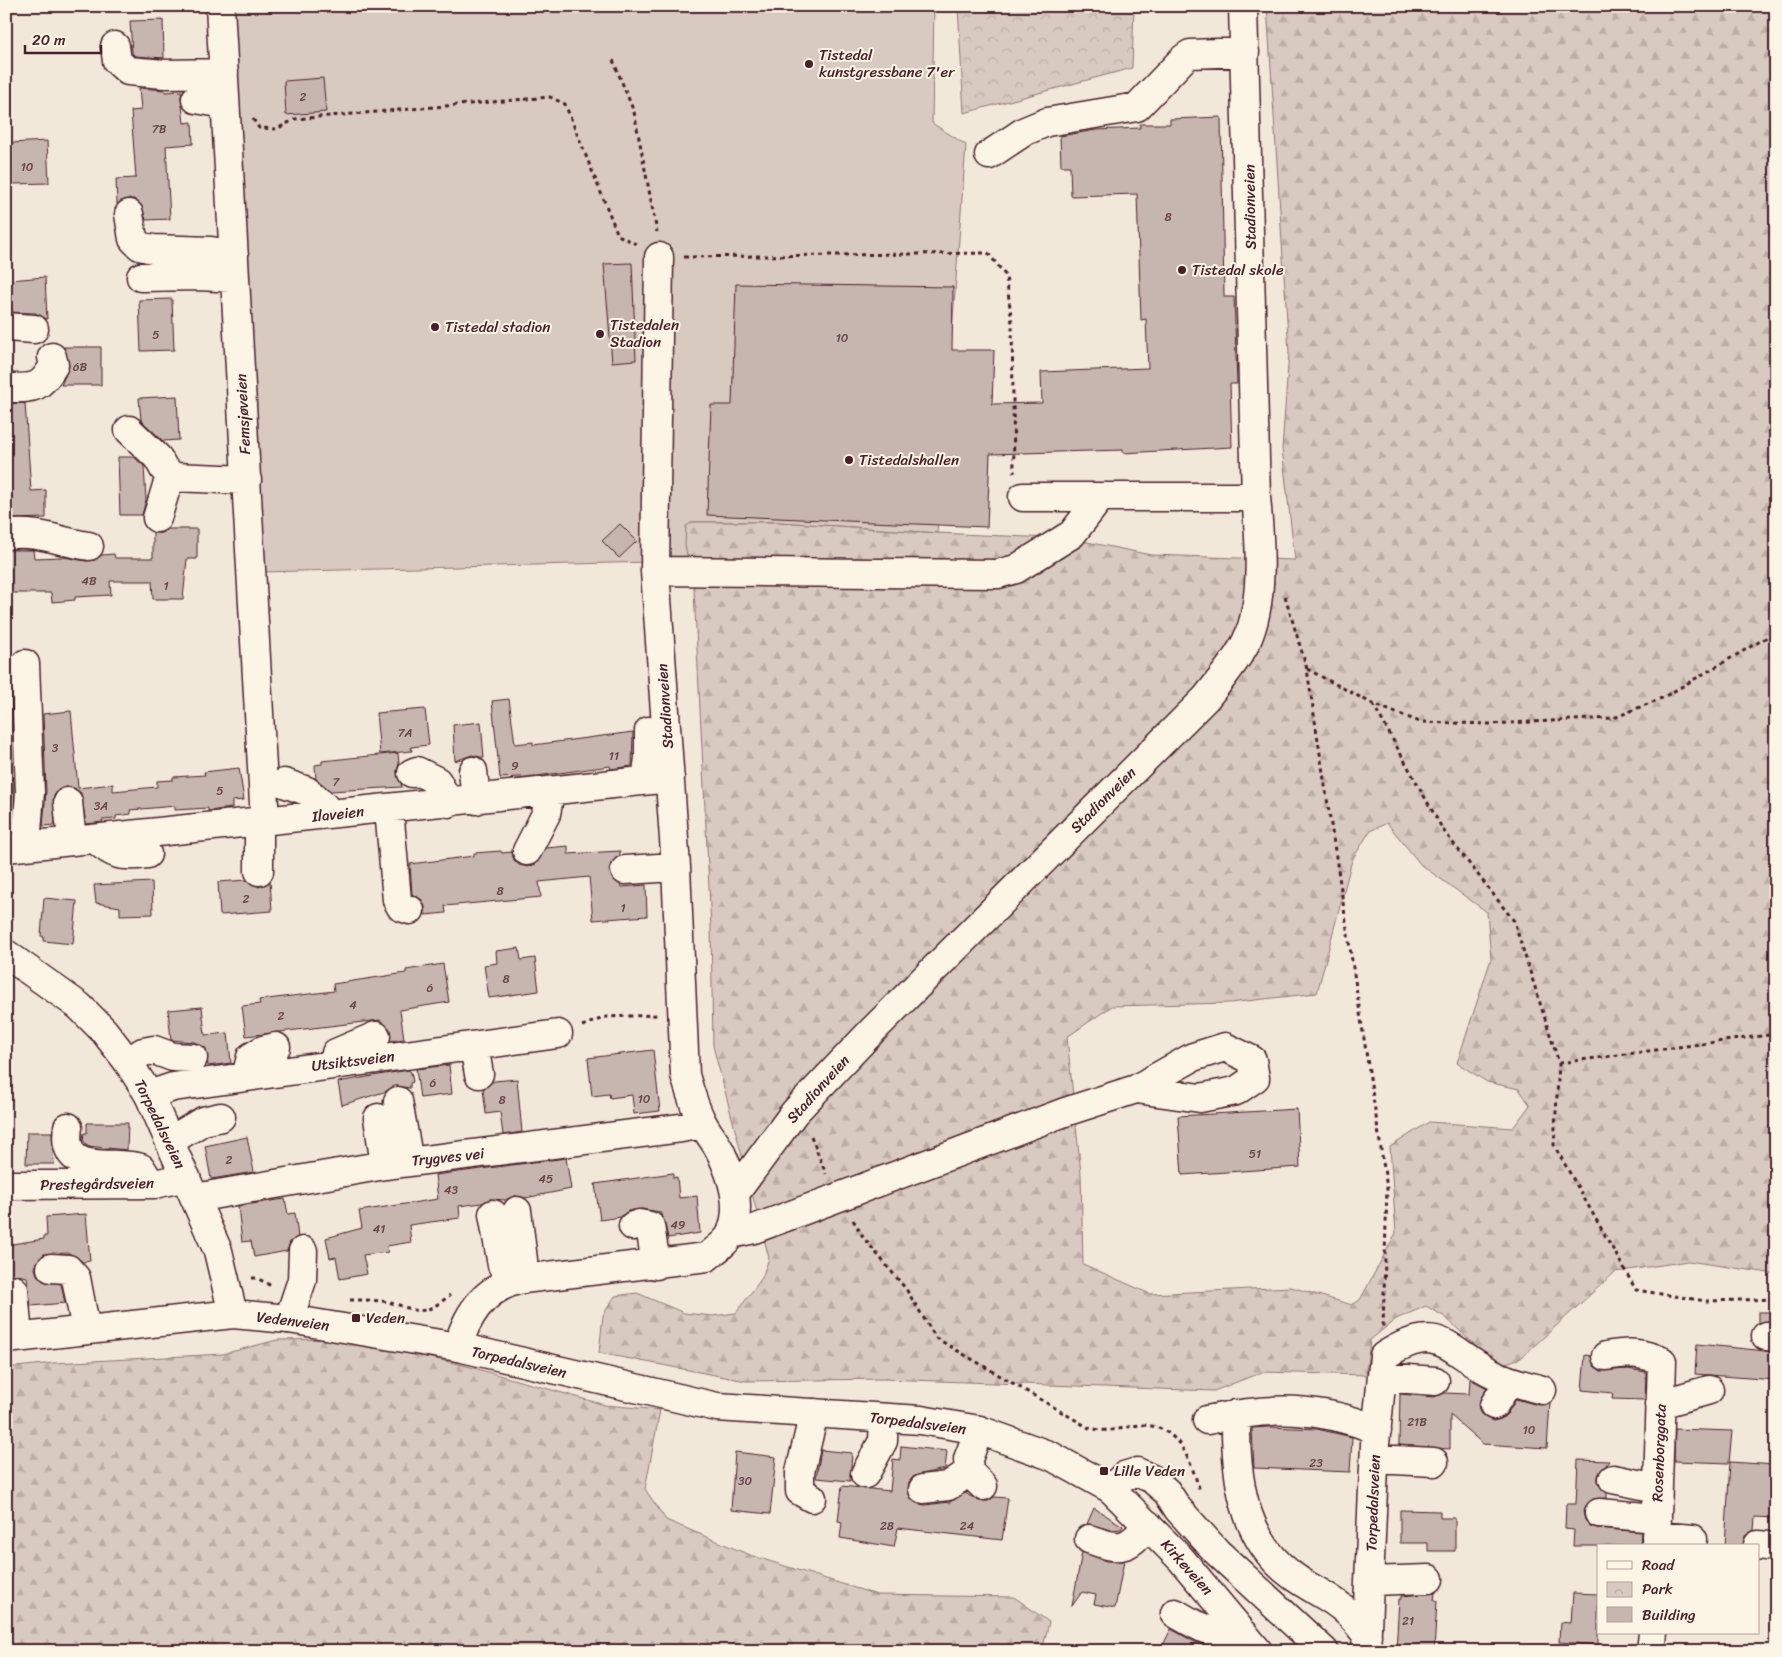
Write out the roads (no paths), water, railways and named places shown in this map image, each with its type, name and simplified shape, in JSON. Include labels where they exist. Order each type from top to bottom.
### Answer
[{"type":"street","name":"Femsjøveien","points":[[220,6],[247,480],[262,822],[259,871]]},
{"type":"street","name":"Stadionveien","points":[[736,1192],[794,1113],[878,1025],[1206,698],[1231,666],[1247,641],[1254,616],[1261,552],[1256,497],[1243,6]]},
{"type":"street","points":[[115,46],[117,61],[128,71],[165,74],[224,73]]},
{"type":"street","points":[[989,155],[1025,131],[1047,122],[1137,107],[1182,59],[1190,54],[1245,52]]},
{"type":"street","points":[[196,99],[226,104]]},
{"type":"street","points":[[128,214],[133,239],[140,246],[153,249],[211,251],[234,266]]},
{"type":"street","name":"Stadionveien","points":[[659,257],[655,571],[658,779],[676,867],[685,1075],[678,1091],[722,1154],[736,1192]]},
{"type":"street","points":[[142,277],[199,276],[234,266]]},
{"type":"street","points":[[6,327],[34,329]]},
{"type":"street","points":[[6,388],[34,388],[44,382],[54,365],[52,357]]},
{"type":"street","points":[[129,430],[158,458],[164,470],[174,477],[247,480]]},
{"type":"street","points":[[157,518],[168,482],[174,477]]},
{"type":"street","points":[[1023,497],[1256,497]]},
{"type":"street","points":[[655,571],[998,574],[1016,569],[1072,534],[1100,498]]},
{"type":"street","points":[[6,535],[25,532],[89,546]]},
{"type":"street","points":[[15,674],[17,735],[30,792],[16,847]]},
{"type":"street","points":[[649,731],[649,758],[658,779]]},
{"type":"street","points":[[412,773],[417,771],[437,781],[449,803]]},
{"type":"street","points":[[473,771],[476,800]]},
{"type":"street","name":"Ilaveien","points":[[16,847],[83,840],[157,825],[192,821],[262,822],[323,811],[389,809],[658,779]]},
{"type":"street","points":[[284,783],[307,791],[323,811],[334,801],[360,799]]},
{"type":"street","points":[[527,850],[546,814],[550,792]]},
{"type":"street","points":[[68,802],[83,840],[124,856],[147,854]]},
{"type":"street","points":[[389,809],[397,900],[401,907],[410,910]]},
{"type":"street","points":[[625,870],[676,867]]},
{"type":"street","name":"Torpedalsveien","points":[[6,954],[79,1006],[104,1031],[128,1062],[149,1095],[218,1251],[234,1314]]},
{"type":"street","name":"Utsiktsveien","points":[[149,1095],[173,1087],[331,1063],[435,1041],[474,1046],[558,1034]]},
{"type":"street","points":[[331,1063],[336,1051],[376,1036]]},
{"type":"street","points":[[474,1046],[479,1074]]},
{"type":"street","points":[[246,1076],[251,1057],[263,1050],[276,1047]]},
{"type":"street","points":[[128,1062],[142,1052],[154,1050],[173,1057],[193,1058]]},
{"type":"street","points":[[731,1234],[754,1229],[1066,1112],[1136,1089]]},
{"type":"street","points":[[397,1163],[398,1101]]},
{"type":"street","points":[[170,1141],[203,1121],[221,1118]]},
{"type":"street","points":[[378,1118],[397,1163]]},
{"type":"street","name":"Trygves vei","points":[[191,1188],[525,1149],[702,1124]]},
{"type":"street","points":[[68,1127],[67,1138],[70,1152],[82,1162],[127,1164],[141,1168],[151,1184]]},
{"type":"street","name":"Prestegårdsveien","points":[[6,1185],[151,1184],[191,1188]]},
{"type":"street","points":[[458,1347],[464,1326],[486,1294],[517,1281],[707,1257],[723,1244],[731,1234],[736,1192]]},
{"type":"street","points":[[505,1213],[502,1264],[517,1281]]},
{"type":"street","points":[[633,1226],[639,1224],[650,1226],[656,1264]]},
{"type":"street","points":[[289,1319],[302,1280],[303,1251]]},
{"type":"street","points":[[52,1268],[68,1269],[76,1278],[86,1330]]},
{"type":"street","points":[[12,1338],[14,1290]]},
{"type":"street","name":"Vedenveien","points":[[12,1338],[234,1314],[289,1319],[458,1347]]},
{"type":"street","points":[[1383,1366],[1411,1341],[1435,1338],[1494,1375],[1542,1390]]},
{"type":"street","name":"Torpedalsveien","points":[[458,1347],[717,1407],[921,1420],[979,1430],[1052,1456],[1111,1489]]},
{"type":"street","name":"Rosenborggata","points":[[1606,1356],[1629,1352],[1644,1353],[1662,1361],[1656,1533]]},
{"type":"street","points":[[1383,1366],[1434,1381]]},
{"type":"street","name":"Torpedalsveien","points":[[1367,1643],[1370,1581],[1380,1525],[1375,1459],[1383,1366]]},
{"type":"street","points":[[1494,1405],[1503,1391],[1506,1379]]},
{"type":"street","points":[[1660,1404],[1709,1390]]},
{"type":"street","points":[[1207,1420],[1264,1410],[1308,1411],[1349,1418],[1377,1430]]},
{"type":"street","points":[[812,1498],[800,1491],[800,1472],[814,1413]]},
{"type":"street","points":[[1236,1414],[1235,1454],[1242,1494],[1250,1524],[1270,1555],[1292,1576],[1346,1611],[1367,1643]]},
{"type":"street","points":[[865,1474],[883,1441],[884,1418]]},
{"type":"street","points":[[923,1489],[948,1486],[976,1479],[968,1459],[979,1430]]},
{"type":"street","points":[[1375,1459],[1434,1462]]},
{"type":"street","points":[[1111,1489],[1124,1476],[1137,1472],[1152,1479],[1167,1492],[1178,1509],[1217,1552],[1324,1651]]},
{"type":"street","points":[[1613,1479],[1657,1488]]},
{"type":"street","name":"Kirkeveien","points":[[1111,1489],[1181,1559],[1251,1642]]},
{"type":"street","points":[[1599,1514],[1656,1533],[1693,1539]]},
{"type":"street","points":[[1088,1539],[1122,1547],[1134,1542],[1148,1525]]},
{"type":"street","points":[[1370,1581],[1429,1579]]},
{"type":"street","points":[[1175,1613],[1201,1628],[1251,1642]]},
{"type":"place","name":"Tistedal kunstgressbane 7'er","points":[[809,64]]},
{"type":"place","name":"Tistedal skole","points":[[1182,270]]},
{"type":"place","name":"Tistedal stadion","points":[[435,327]]},
{"type":"place","name":"Tistedalen Stadion","points":[[600,334]]},
{"type":"place","name":"Tistedalshallen","points":[[849,460]]},
{"type":"place","name":"Veden","points":[[356,1318]]},
{"type":"place","name":"Lille Veden","points":[[1104,1471]]}]
